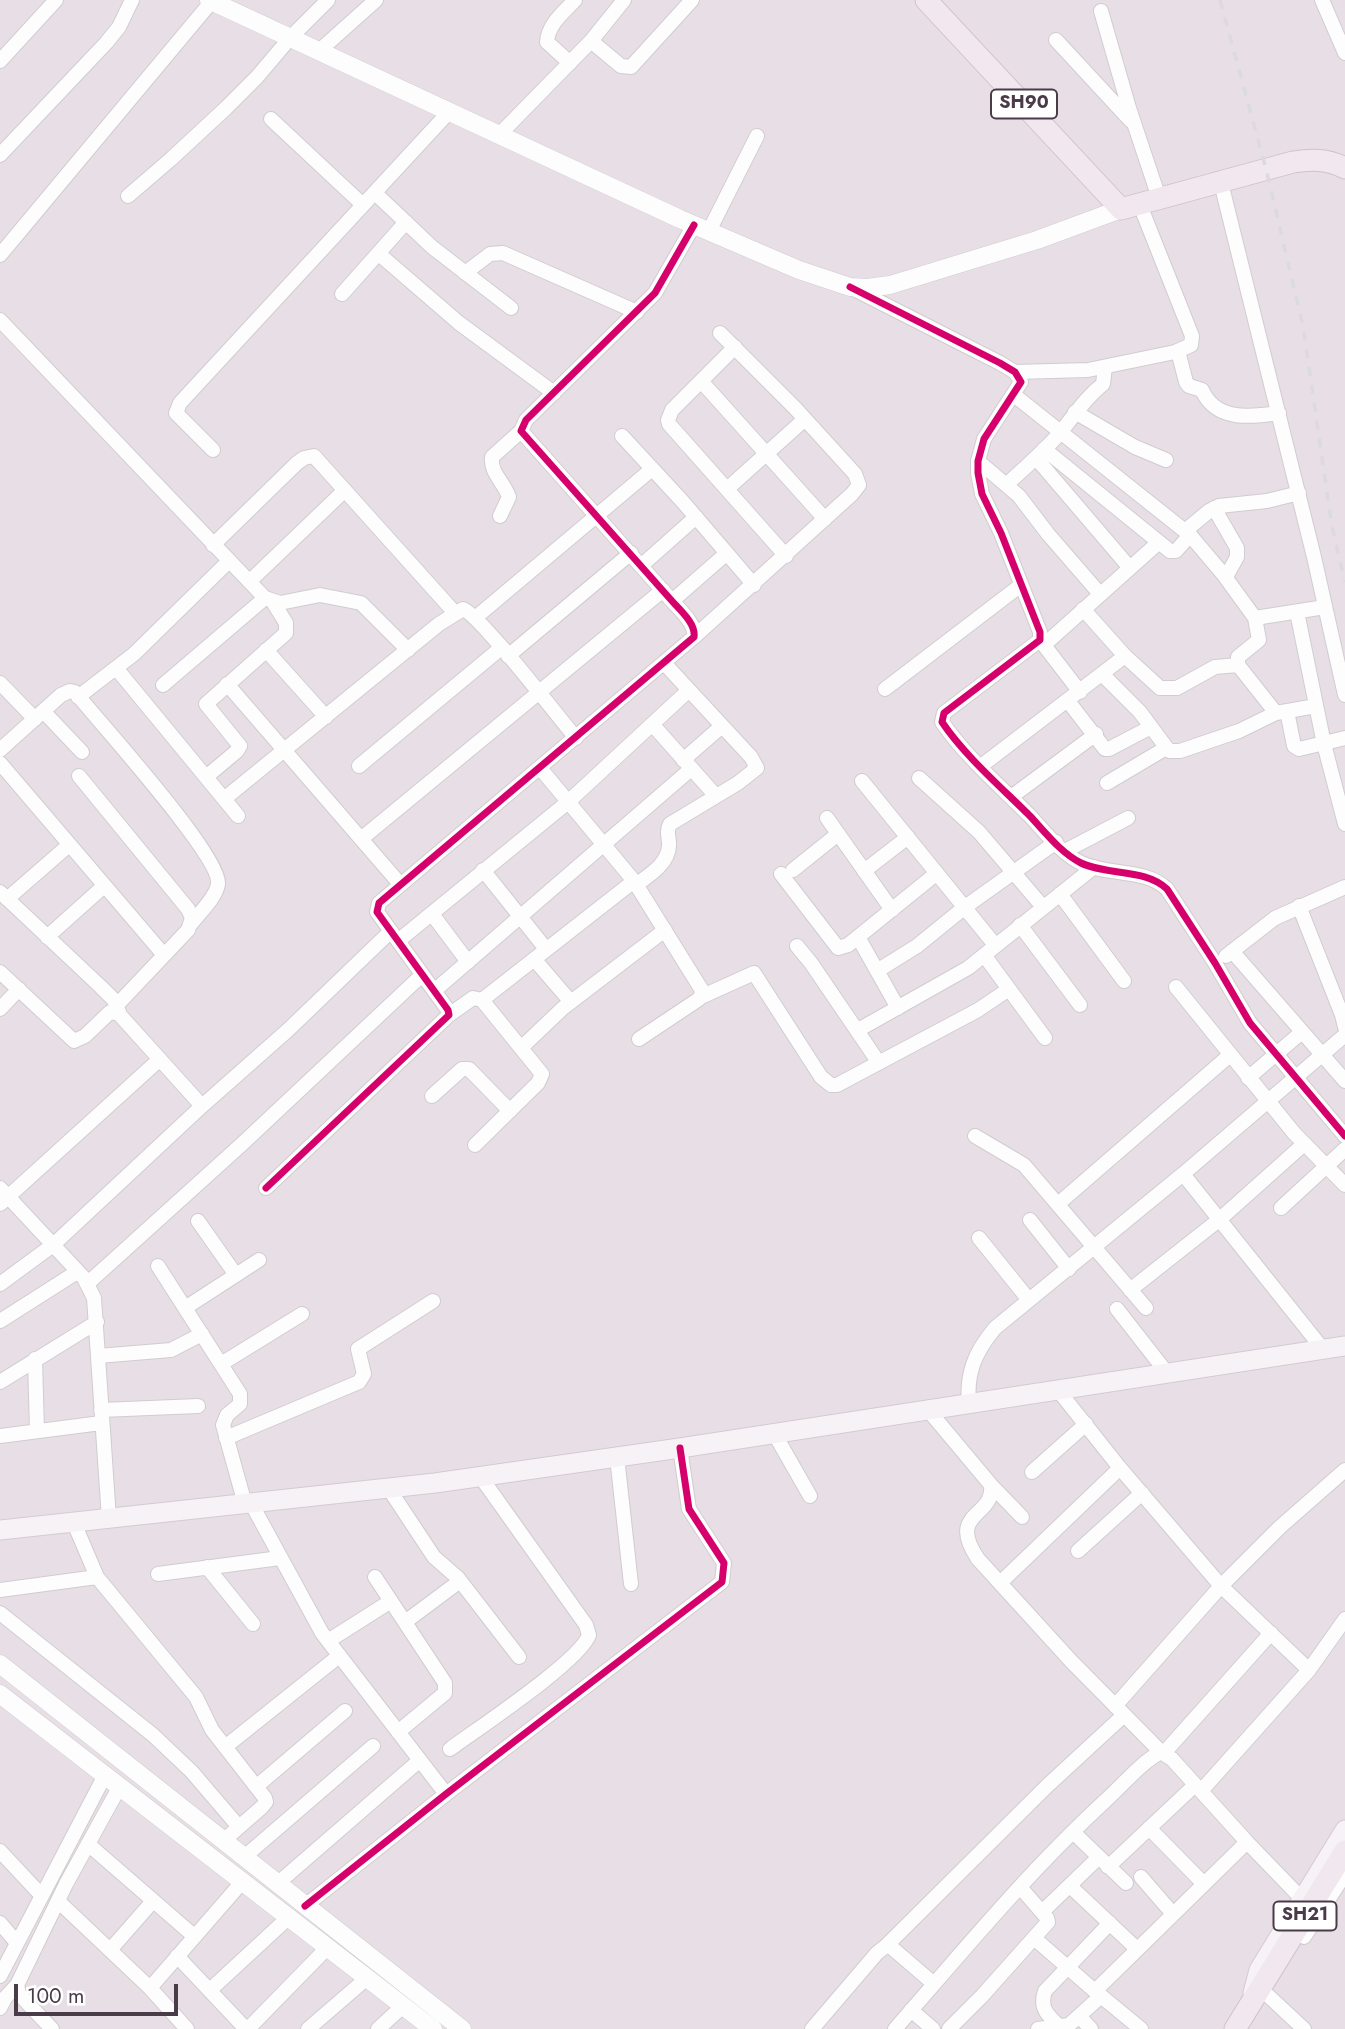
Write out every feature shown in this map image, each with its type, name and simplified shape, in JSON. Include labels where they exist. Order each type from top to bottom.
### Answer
[{"type":"main road","name":"SH90","points":[[926,0],[1140,204]]},
{"type":"main road","points":[[1140,204],[1311,159],[1328,161],[1345,168]]},
{"type":"main road","points":[[0,1530],[389,1489],[970,1405],[1345,1346]]},
{"type":"main road","points":[[1260,1991],[1259,1970],[1345,1830]]},
{"type":"main road","name":"SH21","points":[[1235,2029],[1345,1851]]},
{"type":"street","points":[[0,61],[56,0]]},
{"type":"street","points":[[0,155],[106,43],[124,18],[132,0]]},
{"type":"street","points":[[128,196],[226,108],[328,0]]},
{"type":"street","points":[[319,51],[376,0]]},
{"type":"street","points":[[570,62],[547,42],[547,37],[552,25],[575,0]]},
{"type":"street","points":[[499,135],[591,41],[624,0]]},
{"type":"street","points":[[591,41],[621,66],[631,67],[692,0]]},
{"type":"street","points":[[1322,0],[1345,53]]},
{"type":"street","points":[[0,255],[221,2],[290,38],[701,228],[799,270],[849,287],[1015,372],[1020,376],[1021,382],[988,431],[978,461],[982,494],[1040,632],[1042,643],[1105,749],[1151,727]]},
{"type":"street","points":[[1015,372],[1066,372],[1105,367],[1178,351],[1191,345],[1192,335],[1140,204],[1134,124],[1101,11]]},
{"type":"street","points":[[1056,40],[1134,124]]},
{"type":"street","points":[[213,450],[176,413],[176,408],[450,112]]},
{"type":"street","points":[[271,119],[363,205]]},
{"type":"street","points":[[500,516],[509,497],[492,467],[492,457],[655,293],[701,228],[757,136]]},
{"type":"street","points":[[1221,183],[1279,413],[1345,695]]},
{"type":"street","points":[[374,192],[432,247],[511,308]]},
{"type":"street","points":[[849,287],[890,285],[1037,240],[1140,204]]},
{"type":"street","points":[[342,293],[405,222]]},
{"type":"street","points":[[465,273],[490,254],[503,253],[637,312]]},
{"type":"street","points":[[379,254],[459,323],[554,393]]},
{"type":"street","points":[[0,320],[213,545],[269,600],[287,628],[286,633],[206,704],[240,746],[206,777]]},
{"type":"street","points":[[449,1015],[377,912],[377,907],[400,884],[694,637],[786,556],[856,491],[859,485],[858,478],[805,419],[720,333]]},
{"type":"street","points":[[735,347],[672,410],[668,420],[786,556]]},
{"type":"street","points":[[1178,351],[1186,382],[1189,386],[1202,390],[1212,405],[1238,416],[1279,413]]},
{"type":"street","points":[[1007,484],[1040,454],[1091,393],[1103,384],[1105,367]]},
{"type":"street","points":[[701,381],[825,519]]},
{"type":"street","points":[[1014,395],[1188,533],[1226,577],[1255,618],[1259,640],[1238,657],[1238,665],[1281,712],[1294,746],[1306,749],[1345,738]]},
{"type":"street","points":[[1075,412],[1142,451],[1166,460]]},
{"type":"street","points":[[727,489],[805,419]]},
{"type":"street","points":[[521,430],[668,595],[693,626],[694,637]]},
{"type":"street","points":[[622,436],[754,584]]},
{"type":"street","points":[[1040,454],[1170,551],[1177,551],[1188,533],[1214,508],[1230,503],[1277,499],[1298,493]]},
{"type":"street","points":[[1040,454],[1130,568]]},
{"type":"street","points":[[213,545],[297,463],[309,455],[317,459],[455,613]]},
{"type":"street","points":[[978,461],[1007,484],[1100,594]]},
{"type":"street","points":[[475,618],[652,469]]},
{"type":"street","points":[[250,581],[345,490]]},
{"type":"street","points":[[1214,508],[1237,552],[1226,577]]},
{"type":"street","points":[[642,565],[696,517]]},
{"type":"street","points":[[1158,542],[1042,643],[949,709],[942,717],[945,727],[1060,847],[1082,863],[1158,882],[1172,895],[1250,1023],[1345,1136]]},
{"type":"street","points":[[359,766],[631,552]]},
{"type":"street","points":[[361,839],[538,694],[727,553]]},
{"type":"street","points":[[78,697],[134,654],[229,561]]},
{"type":"street","points":[[885,689],[1021,585]]},
{"type":"street","points":[[163,685],[269,600],[285,603],[320,595],[361,603],[408,650]]},
{"type":"street","points":[[1255,618],[1325,607]]},
{"type":"street","points":[[224,799],[408,650],[463,609],[475,618],[505,652],[576,738]]},
{"type":"street","points":[[1083,609],[1125,656],[1156,685],[1167,689],[1183,687],[1215,667],[1238,665]]},
{"type":"street","points":[[1297,612],[1324,744],[1345,824]]},
{"type":"street","points":[[266,649],[326,717]]},
{"type":"street","points":[[981,766],[1125,656]]},
{"type":"street","points":[[482,1000],[546,949],[653,872],[667,856],[667,833],[670,824],[738,783],[757,768],[751,757],[664,663]]},
{"type":"street","points":[[116,668],[237,816]]},
{"type":"street","points":[[1102,674],[1128,698],[1169,751],[1180,751],[1239,731],[1281,712],[1316,706]]},
{"type":"street","points":[[0,683],[82,752]]},
{"type":"street","points":[[227,684],[400,884]]},
{"type":"street","points":[[0,1284],[53,1245],[202,1106],[394,936],[432,914],[568,802],[689,690]]},
{"type":"street","points":[[0,750],[66,692],[75,692],[180,818],[213,863],[218,877],[218,887],[191,924],[118,1009],[110,1012],[85,1036],[74,1041],[0,972]]},
{"type":"street","points":[[652,724],[716,796]]},
{"type":"street","points":[[434,991],[604,847],[687,765],[722,726]]},
{"type":"street","points":[[1011,797],[1096,734]]},
{"type":"street","points":[[1107,783],[1166,748]]},
{"type":"street","points":[[0,763],[164,955]]},
{"type":"street","points":[[540,768],[635,883],[696,979],[703,996]]},
{"type":"street","points":[[79,776],[188,909],[191,924]]},
{"type":"street","points":[[919,778],[967,820],[1043,907]]},
{"type":"street","points":[[862,781],[965,908],[1009,989],[1045,1038]]},
{"type":"street","points":[[827,818],[892,910]]},
{"type":"street","points":[[877,971],[926,940],[1014,872],[1060,847],[1128,818]]},
{"type":"street","points":[[838,834],[787,872],[838,948],[858,937],[937,873]]},
{"type":"street","points":[[864,871],[908,837]]},
{"type":"street","points":[[69,845],[4,896],[101,987],[202,1106]]},
{"type":"street","points":[[858,1030],[956,976],[1094,867]]},
{"type":"street","points":[[483,870],[546,949]]},
{"type":"street","points":[[47,937],[104,886]]},
{"type":"street","points":[[1215,963],[1275,918],[1345,887]]},
{"type":"street","points":[[1060,894],[1124,981]]},
{"type":"street","points":[[1299,906],[1345,1027]]},
{"type":"street","points":[[432,914],[468,962]]},
{"type":"street","points":[[1020,925],[1080,1005]]},
{"type":"street","points":[[522,1047],[570,1002],[665,930]]},
{"type":"street","points":[[858,937],[898,1008]]},
{"type":"street","points":[[797,946],[858,1030],[878,1063]]},
{"type":"street","points":[[1232,951],[1345,1081]]},
{"type":"street","points":[[534,960],[570,1002]]},
{"type":"street","points":[[639,1039],[703,996],[754,973],[825,1083],[837,1085],[978,1010],[1009,989]]},
{"type":"street","points":[[87,1283],[242,1144],[422,975]]},
{"type":"street","points":[[1176,988],[1304,1144],[1345,1185]]},
{"type":"street","points":[[0,1009],[19,989]]},
{"type":"street","points":[[266,1188],[449,1015],[473,998],[482,1000],[541,1071],[541,1079],[475,1145]]},
{"type":"street","points":[[1248,1078],[1302,1031]]},
{"type":"street","points":[[970,1405],[969,1378],[977,1352],[995,1328],[1183,1174],[1345,1035]]},
{"type":"street","points":[[1058,1204],[1230,1055]]},
{"type":"street","points":[[109,1519],[94,1298],[78,1272],[3,1196],[160,1059]]},
{"type":"street","points":[[432,1096],[466,1068],[473,1071],[510,1111]]},
{"type":"street","points":[[975,1136],[1024,1165],[1146,1308]]},
{"type":"street","points":[[1130,1290],[1220,1219],[1304,1144]]},
{"type":"street","points":[[1281,1208],[1345,1149]]},
{"type":"street","points":[[1183,1174],[1322,1349]]},
{"type":"street","points":[[1030,1220],[1069,1269]]},
{"type":"street","points":[[198,1221],[236,1275]]},
{"type":"street","points":[[979,1238],[1029,1300]]},
{"type":"street","points":[[185,1308],[259,1260]]},
{"type":"street","points":[[158,1266],[242,1400],[224,1420],[226,1438],[248,1504],[328,1641],[446,1794]]},
{"type":"street","points":[[0,1321],[78,1272]]},
{"type":"street","points":[[226,1438],[359,1382],[364,1374],[358,1349],[433,1301]]},
{"type":"street","points":[[1117,1309],[1167,1373]]},
{"type":"street","points":[[221,1364],[302,1314]]},
{"type":"street","points":[[0,1382],[97,1322]]},
{"type":"street","points":[[98,1356],[171,1350],[202,1334]]},
{"type":"street","points":[[35,1359],[37,1431]]},
{"type":"street","points":[[1058,1390],[1120,1468],[1221,1586],[1308,1670]]},
{"type":"street","points":[[0,1436],[101,1417],[198,1406]]},
{"type":"street","points":[[929,1411],[991,1485],[1022,1517]]},
{"type":"street","points":[[1032,1472],[1086,1424]]},
{"type":"street","points":[[774,1433],[810,1496]]},
{"type":"street","points":[[304,1906],[722,1582],[724,1563],[689,1509],[680,1448]]},
{"type":"street","points":[[617,1457],[631,1584]]},
{"type":"street","points":[[1000,1583],[1120,1468]]},
{"type":"street","points":[[812,2029],[877,1953],[1047,1786],[1119,1710],[1221,1586],[1280,1527],[1345,1470]]},
{"type":"street","points":[[450,1749],[552,1674],[582,1647],[589,1634],[586,1625],[481,1476]]},
{"type":"street","points":[[991,1485],[990,1496],[969,1523],[966,1537],[978,1559],[1119,1710],[1162,1753],[1172,1759],[1303,1900]]},
{"type":"street","points":[[389,1489],[434,1557],[460,1581],[519,1657]]},
{"type":"street","points":[[1078,1551],[1142,1493]]},
{"type":"street","points":[[74,1523],[97,1577],[196,1697],[212,1730],[257,1786],[266,1802],[223,1841]]},
{"type":"street","points":[[158,1574],[280,1558]]},
{"type":"street","points":[[207,1567],[253,1624]]},
{"type":"street","points":[[0,1590],[97,1577]]},
{"type":"street","points":[[375,1577],[442,1676],[446,1689],[398,1732]]},
{"type":"street","points":[[405,1622],[460,1581]]},
{"type":"street","points":[[328,1641],[391,1601]]},
{"type":"street","points":[[0,1614],[153,1735],[192,1772],[239,1827]]},
{"type":"street","points":[[1042,1912],[1070,1886],[1198,1788],[1308,1670],[1345,1619]]},
{"type":"street","points":[[895,2029],[979,1930],[1073,1832],[1162,1753],[1271,1633]]},
{"type":"street","points":[[225,1747],[339,1656]]},
{"type":"street","points":[[0,1664],[462,2029]]},
{"type":"street","points":[[0,1694],[433,2029]]},
{"type":"street","points":[[257,1786],[345,1711]]},
{"type":"street","points":[[243,1858],[373,1746]]},
{"type":"street","points":[[277,1884],[420,1760]]},
{"type":"street","points":[[0,1976],[105,1774]]},
{"type":"street","points":[[0,2008],[5,1998],[18,1985],[58,1901],[120,1786]]},
{"type":"street","points":[[1149,1828],[1204,1884]]},
{"type":"street","points":[[1073,1832],[1126,1883]]},
{"type":"street","points":[[1038,2029],[1063,2027],[1080,2017],[1099,1995],[1098,1987],[1247,1842]]},
{"type":"street","points":[[88,1844],[194,1937]]},
{"type":"street","points":[[0,1852],[42,1896]]},
{"type":"street","points":[[1304,2029],[1260,1991],[1345,1874]]},
{"type":"street","points":[[1141,1877],[1173,1914]]},
{"type":"street","points":[[150,1987],[243,1881]]},
{"type":"street","points":[[1070,1886],[1138,1949]]},
{"type":"street","points":[[949,2029],[1048,1922],[1020,1887]]},
{"type":"street","points":[[58,1901],[150,1987],[182,2023],[165,2029]]},
{"type":"street","points":[[110,1950],[153,1901]]},
{"type":"street","points":[[211,1990],[289,1917]]},
{"type":"street","points":[[0,1923],[17,1943]]},
{"type":"street","points":[[1063,2027],[1044,2010],[1043,1996],[1110,1923]]},
{"type":"street","points":[[1034,1938],[1142,2029]]},
{"type":"street","points":[[886,1946],[891,1947],[934,1984]]},
{"type":"street","points":[[177,1956],[247,2029],[328,1947]]},
{"type":"street","points":[[308,2029],[368,1978]]},
{"type":"street","points":[[18,1985],[19,1993],[52,2029]]},
{"type":"street","points":[[378,2029],[403,2006]]},
{"type":"street","points":[[911,2010],[933,2029]]},
{"type":"street","points":[[1080,2017],[1091,2029]]},
{"type":"shaded area","points":[[0,0],[1345,0],[1345,2029],[0,2029]]},
{"type":"railway","points":[[1220,0],[1266,169],[1303,326],[1332,527],[1345,582]]},
{"type":"cycle path","points":[[266,1188],[449,1015],[377,912],[379,903],[694,637],[693,627],[683,613],[521,431],[526,420],[655,293],[694,225]]},
{"type":"cycle path","points":[[850,287],[1000,363],[1015,372],[1021,382],[984,439],[978,473],[982,494],[1001,533],[1040,632],[1040,640],[944,713],[942,722],[972,759],[1067,854],[1092,867],[1148,878],[1167,889],[1250,1023],[1345,1136]]},
{"type":"cycle path","points":[[305,1906],[722,1582],[724,1563],[689,1509],[680,1448]]}]
